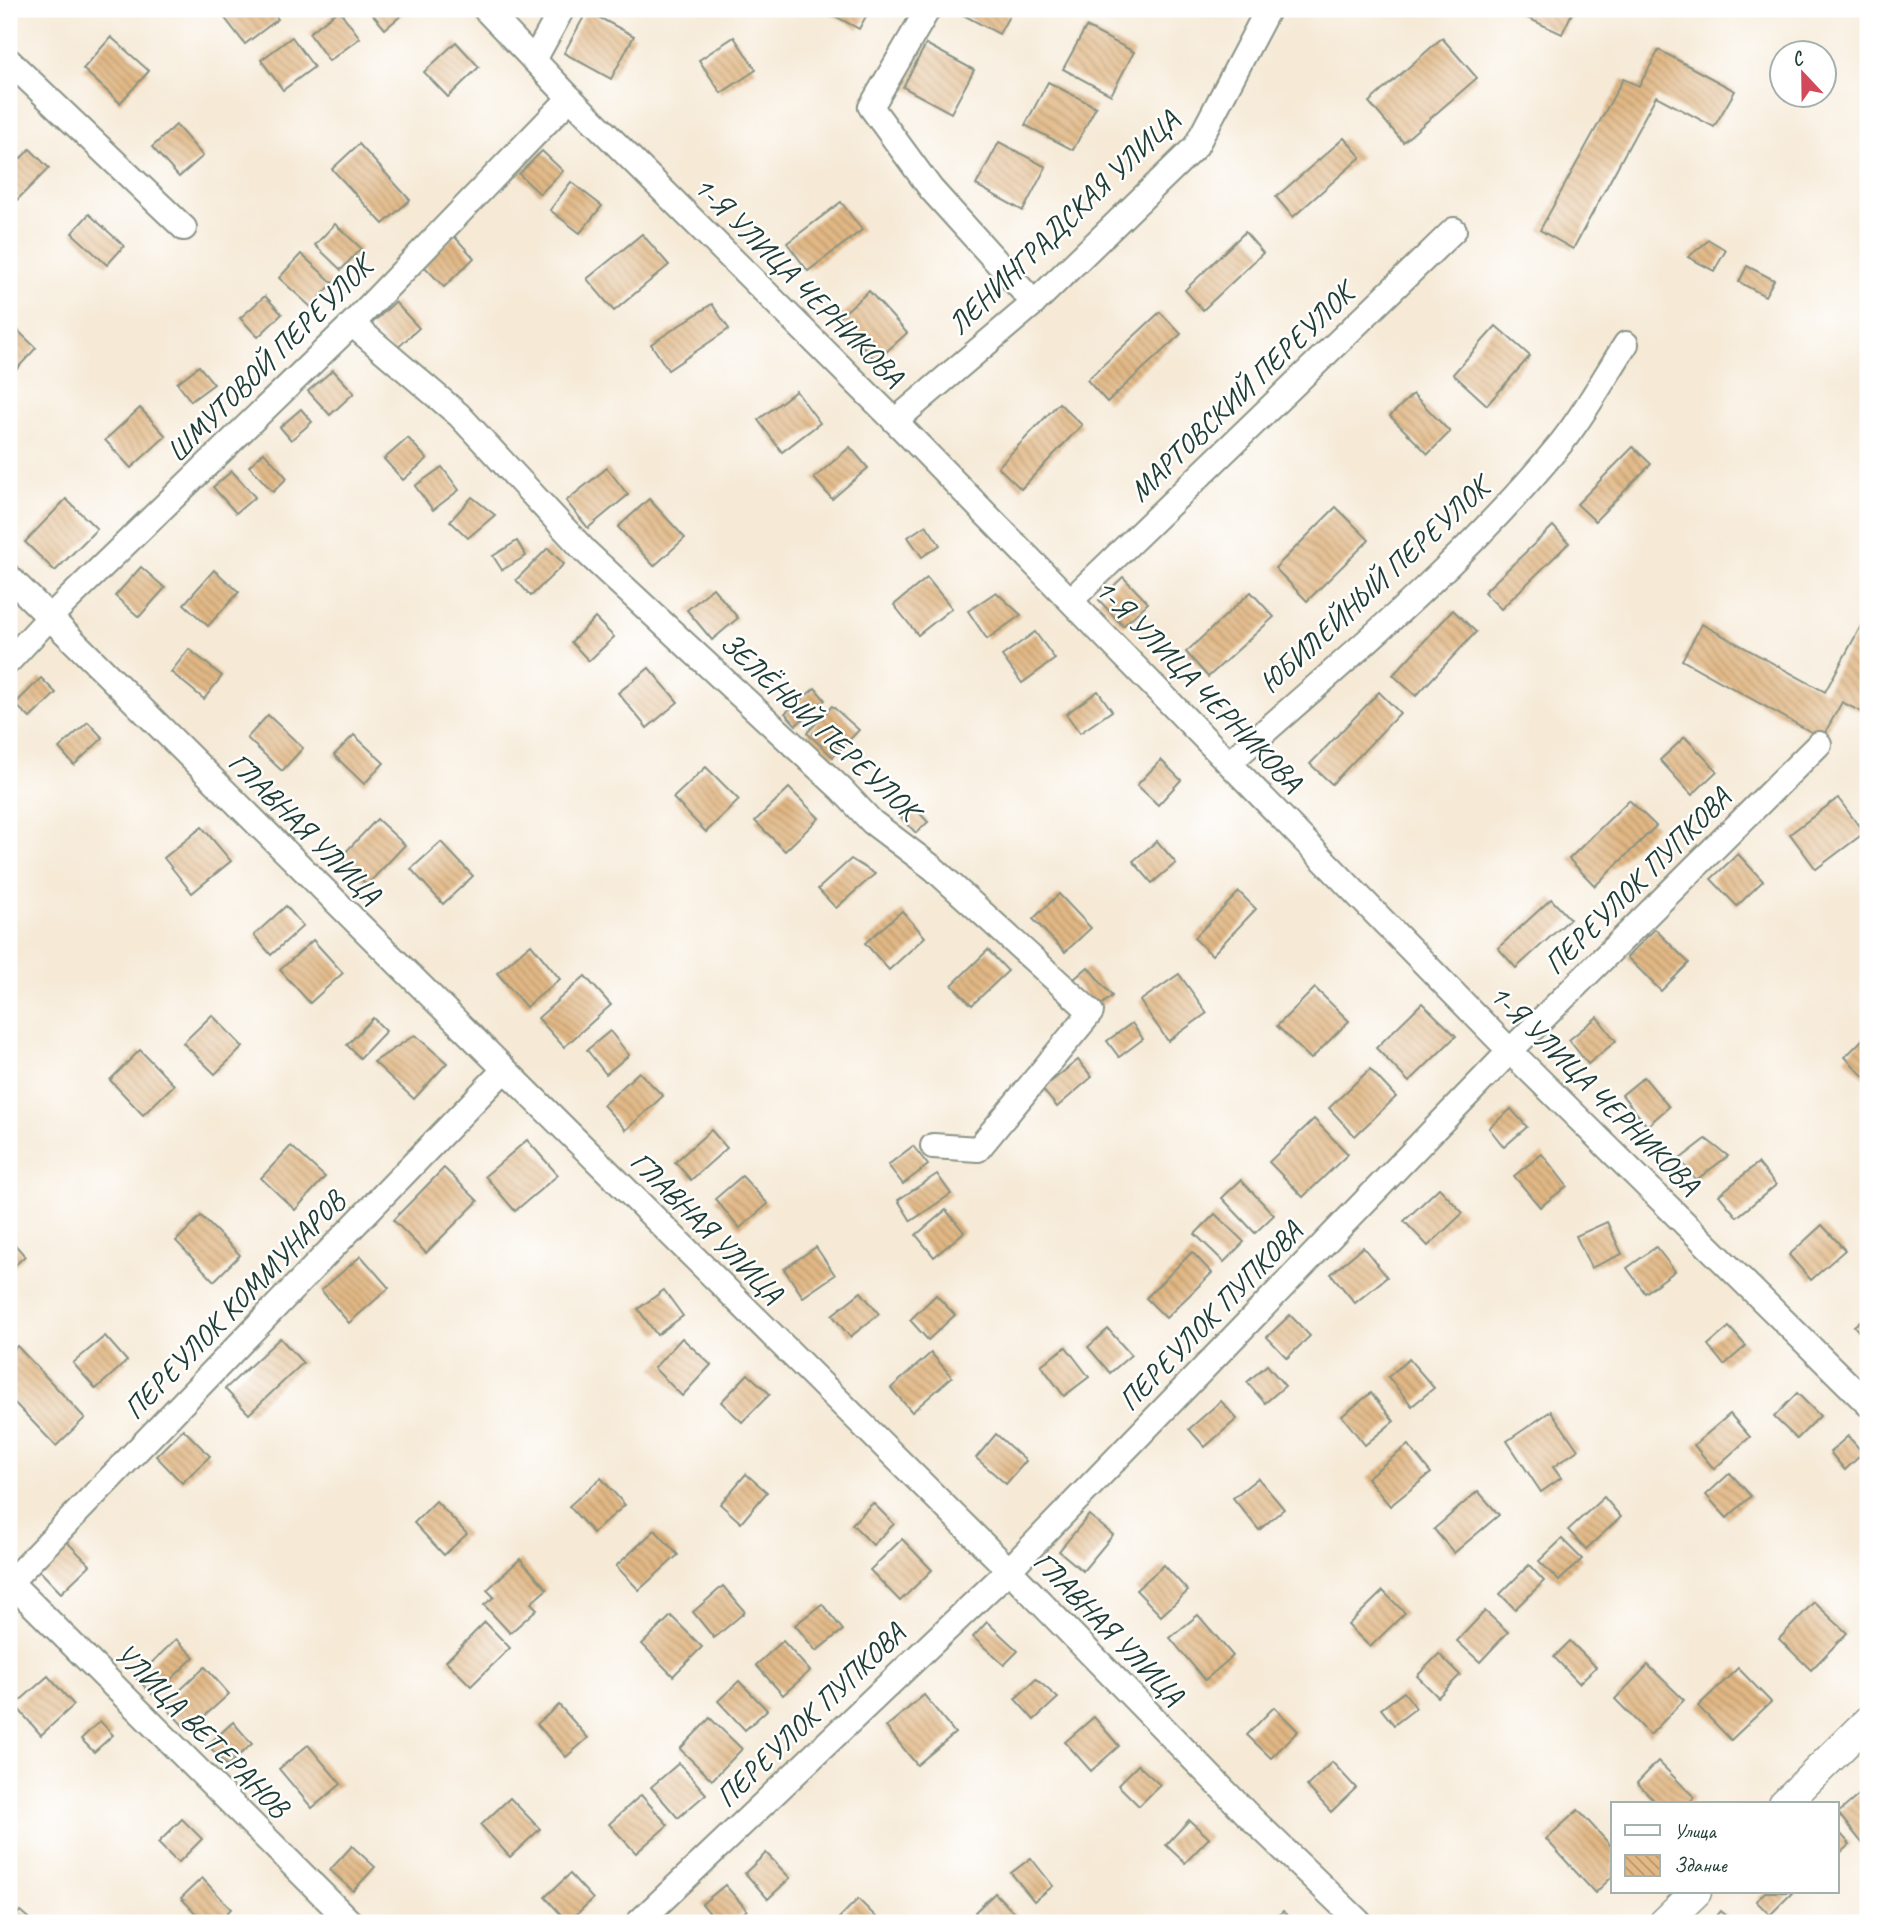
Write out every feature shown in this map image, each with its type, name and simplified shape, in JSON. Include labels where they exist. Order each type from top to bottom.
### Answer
[{"type":"street","name":"1-Я УЛИЦА ЧЕРНИКОВА","points":[[485,9],[570,98],[895,421],[1510,1051],[1868,1404]]},
{"type":"street","points":[[534,60],[562,9]]},
{"type":"street","points":[[928,9],[871,107],[931,190],[1034,303]]},
{"type":"street","name":"ЛЕНИНГРАДСКАЯ УЛИЦА","points":[[895,421],[1034,303],[1196,146],[1268,9]]},
{"type":"street","points":[[9,61],[184,228]]},
{"type":"street","name":"ШМУТОВОЙ ПЕРЕУЛОК","points":[[9,661],[49,618],[352,324],[570,98]]},
{"type":"street","name":"МАРТОВСКИЙ ПЕРЕУЛОК","points":[[1071,600],[1454,230]]},
{"type":"street","name":"ЗЕЛЁНЫЙ ПЕРЕУЛОК","points":[[352,324],[459,415],[586,551],[841,789],[872,822],[933,869],[1091,1012],[978,1149],[933,1146]]},
{"type":"street","name":"ЮБИЛЕЙНЫЙ ПЕРЕУЛОК","points":[[1230,762],[1353,654],[1477,539],[1564,440],[1626,344]]},
{"type":"street","name":"ГЛАВНАЯ УЛИЦА","points":[[9,577],[1009,1570],[1249,1816],[1360,1923]]},
{"type":"street","name":"ПЕРЕУЛОК ПУПКОВА","points":[[638,1923],[1009,1570],[1510,1051],[1819,744]]},
{"type":"street","name":"ПЕРЕУЛОК КОММУНАРОВ","points":[[9,1582],[504,1070]]},
{"type":"street","name":"УЛИЦА ВЕТЕРАНОВ","points":[[9,1582],[351,1923]]},
{"type":"street","points":[[1786,1802],[1868,1721]]},
{"type":"street","points":[[1664,1923],[1694,1894]]},
{"type":"building","points":[[235,9],[270,9],[278,19],[245,44],[224,17]]},
{"type":"building","points":[[368,9],[409,9],[385,29]]},
{"type":"building","points":[[822,9],[870,9],[859,29]]},
{"type":"building","points":[[952,9],[1013,9],[999,34]]},
{"type":"building","points":[[1508,9],[1574,9],[1562,34]]},
{"type":"building","points":[[339,10],[360,38],[329,61],[309,33]]},
{"type":"building","points":[[587,11],[634,36],[611,79],[564,53]]},
{"type":"building","points":[[1086,27],[1134,52],[1111,95],[1063,69]]},
{"type":"building","points":[[111,37],[149,71],[120,103],[83,69]]},
{"type":"building","points":[[292,37],[314,67],[283,90],[261,60]]},
{"type":"building","points":[[734,37],[756,70],[721,93],[699,60]]},
{"type":"building","points":[[1442,38],[1477,78],[1403,142],[1369,102]]},
{"type":"building","points":[[456,42],[479,67],[448,97],[424,72]]},
{"type":"building","points":[[926,44],[974,70],[951,113],[903,87]]},
{"type":"building","points":[[1659,50],[1735,91],[1714,127],[1656,96],[1573,249],[1540,230],[1623,79],[1639,86]]},
{"type":"building","points":[[1048,82],[1096,107],[1073,150],[1025,125]]},
{"type":"building","points":[[176,125],[203,156],[179,177],[152,147]]},
{"type":"building","points":[[1344,138],[1361,157],[1293,217],[1276,197]]},
{"type":"building","points":[[999,142],[1046,167],[1023,211],[976,185]]},
{"type":"building","points":[[359,144],[410,200],[383,224],[332,169]]},
{"type":"building","points":[[30,149],[49,168],[17,200],[9,191],[9,170]]},
{"type":"building","points":[[542,151],[563,171],[540,194],[519,174]]},
{"type":"building","points":[[571,182],[602,206],[580,233],[550,210]]},
{"type":"building","points":[[841,202],[862,230],[808,271],[787,243]]},
{"type":"building","points":[[89,214],[124,246],[107,265],[72,233]]},
{"type":"building","points":[[335,224],[361,248],[341,270],[315,245]]},
{"type":"building","points":[[1245,232],[1263,253],[1203,310],[1185,290]]},
{"type":"building","points":[[642,234],[669,265],[614,311],[587,279]]},
{"type":"building","points":[[454,236],[474,258],[444,287],[423,265]]},
{"type":"building","points":[[1709,240],[1726,250],[1714,271],[1688,257]]},
{"type":"building","points":[[301,254],[333,283],[311,307],[279,278]]},
{"type":"building","points":[[1747,266],[1774,280],[1765,296],[1739,282]]},
{"type":"building","points":[[869,291],[907,333],[876,361],[838,318]]},
{"type":"building","points":[[265,296],[282,314],[258,337],[240,318]]},
{"type":"building","points":[[395,302],[419,328],[393,352],[369,326]]},
{"type":"building","points":[[712,304],[729,329],[668,370],[651,344]]},
{"type":"building","points":[[1160,312],[1181,334],[1107,402],[1087,380]]},
{"type":"building","points":[[9,322],[36,348],[14,372],[9,367]]},
{"type":"building","points":[[1496,326],[1530,356],[1487,405],[1453,374]]},
{"type":"building","points":[[199,366],[214,384],[191,401],[177,383]]},
{"type":"building","points":[[333,370],[354,393],[330,415],[308,391]]},
{"type":"building","points":[[796,391],[820,423],[782,452],[758,420]]},
{"type":"building","points":[[1413,394],[1450,432],[1428,454],[1390,416]]},
{"type":"building","points":[[1059,403],[1082,425],[1021,489],[998,467]]},
{"type":"building","points":[[140,408],[166,436],[131,468],[105,440]]},
{"type":"building","points":[[301,409],[312,422],[291,440],[280,427]]},
{"type":"building","points":[[408,438],[427,459],[403,480],[384,459]]},
{"type":"building","points":[[850,447],[868,468],[832,499],[814,478]]},
{"type":"building","points":[[1633,447],[1651,464],[1595,521],[1577,504]]},
{"type":"building","points":[[264,452],[287,478],[273,492],[249,466]]},
{"type":"building","points":[[442,467],[459,490],[433,510],[415,486]]},
{"type":"building","points":[[607,468],[628,495],[588,528],[566,501]]},
{"type":"building","points":[[232,471],[255,497],[236,513],[213,487]]},
{"type":"building","points":[[472,497],[495,515],[468,538],[450,521]]},
{"type":"building","points":[[66,499],[97,529],[55,571],[25,542]]},
{"type":"building","points":[[649,499],[685,538],[654,566],[618,527]]},
{"type":"building","points":[[1336,507],[1369,540],[1307,601],[1275,568]]},
{"type":"building","points":[[926,525],[940,545],[922,557],[908,537]]},
{"type":"building","points":[[1553,526],[1569,543],[1501,609],[1484,592]]},
{"type":"building","points":[[517,541],[526,556],[502,570],[493,556]]},
{"type":"building","points":[[548,548],[564,564],[531,596],[516,580]]},
{"type":"building","points":[[141,567],[165,588],[139,617],[115,596]]},
{"type":"building","points":[[214,570],[239,592],[208,626],[184,604]]},
{"type":"building","points":[[1123,577],[1148,603],[1123,626],[1099,600]]},
{"type":"building","points":[[927,578],[952,608],[918,635],[894,605]]},
{"type":"building","points":[[713,588],[738,618],[712,640],[687,610]]},
{"type":"building","points":[[996,592],[1021,615],[987,639],[968,611]]},
{"type":"building","points":[[1251,592],[1274,617],[1208,677],[1186,652]]},
{"type":"building","points":[[1453,610],[1476,632],[1416,696],[1393,675]]},
{"type":"building","points":[[1868,613],[1868,700],[1861,712],[1842,702],[1822,738],[1682,660],[1702,624],[1825,692]]},
{"type":"building","points":[[595,618],[614,637],[589,661],[571,642]]},
{"type":"building","points":[[1035,632],[1055,659],[1022,683],[1002,656]]},
{"type":"building","points":[[189,649],[222,676],[204,699],[171,672]]},
{"type":"building","points":[[649,668],[678,702],[647,728],[618,693]]},
{"type":"building","points":[[41,678],[56,693],[30,718],[15,704]]},
{"type":"building","points":[[815,688],[825,700],[796,725],[785,713]]},
{"type":"building","points":[[1098,691],[1112,711],[1080,733],[1066,714]]},
{"type":"building","points":[[1379,692],[1400,713],[1332,784],[1310,764]]},
{"type":"building","points":[[832,706],[859,730],[833,757],[807,733]]},
{"type":"building","points":[[268,715],[303,748],[282,771],[247,738]]},
{"type":"building","points":[[88,722],[103,738],[74,765],[59,748]]},
{"type":"building","points":[[354,735],[384,763],[364,784],[334,755]]},
{"type":"building","points":[[1685,737],[1717,771],[1692,795],[1660,760]]},
{"type":"building","points":[[1161,760],[1181,780],[1158,805],[1137,785]]},
{"type":"building","points":[[706,767],[739,800],[706,832],[673,798]]},
{"type":"building","points":[[789,788],[819,818],[785,851],[755,821]]},
{"type":"building","points":[[1838,798],[1864,833],[1816,869],[1790,834]]},
{"type":"building","points":[[1629,800],[1656,826],[1595,886],[1569,859]]},
{"type":"building","points":[[911,804],[928,822],[916,833],[899,815]]},
{"type":"building","points":[[377,819],[405,845],[367,885],[340,858]]},
{"type":"building","points":[[202,827],[231,861],[192,893],[164,858]]},
{"type":"building","points":[[1157,841],[1176,863],[1152,883],[1133,861]]},
{"type":"building","points":[[441,842],[473,876],[443,904],[411,869]]},
{"type":"building","points":[[1738,854],[1763,881],[1737,906],[1711,879]]},
{"type":"building","points":[[851,859],[875,874],[836,908],[818,889]]},
{"type":"building","points":[[1239,892],[1256,909],[1212,955],[1194,938]]},
{"type":"building","points":[[1059,894],[1091,928],[1065,952],[1033,919]]},
{"type":"building","points":[[1551,899],[1570,919],[1516,968],[1498,948]]},
{"type":"building","points":[[286,906],[303,926],[271,955],[254,935]]},
{"type":"building","points":[[902,911],[925,937],[889,970],[865,943]]},
{"type":"building","points":[[1655,929],[1689,963],[1661,991],[1627,957]]},
{"type":"building","points":[[313,940],[343,973],[310,1003],[280,970]]},
{"type":"building","points":[[531,944],[560,979],[526,1007],[497,973]]},
{"type":"building","points":[[988,950],[1008,971],[972,1005],[952,985]]},
{"type":"building","points":[[1088,967],[1112,996],[1096,1009],[1073,980]]},
{"type":"building","points":[[1179,974],[1207,1013],[1168,1041],[1140,1001]]},
{"type":"building","points":[[585,976],[611,1005],[564,1047],[538,1018]]},
{"type":"building","points":[[1315,988],[1349,1021],[1311,1059],[1277,1026]]},
{"type":"building","points":[[1422,1003],[1456,1036],[1409,1082],[1376,1048]]},
{"type":"building","points":[[212,1015],[243,1047],[215,1074],[183,1043]]},
{"type":"building","points":[[1597,1017],[1616,1041],[1588,1064],[1569,1040]]},
{"type":"building","points":[[373,1018],[386,1031],[360,1058],[347,1045]]},
{"type":"building","points":[[1132,1023],[1143,1039],[1119,1057],[1107,1041]]},
{"type":"building","points":[[610,1031],[629,1055],[606,1074],[587,1050]]},
{"type":"building","points":[[1868,1034],[1868,1081],[1845,1057]]},
{"type":"building","points":[[415,1035],[447,1063],[414,1099],[374,1062]]},
{"type":"building","points":[[140,1050],[174,1085],[143,1115],[110,1080]]},
{"type":"building","points":[[1078,1060],[1092,1077],[1057,1107],[1042,1089]]},
{"type":"building","points":[[1370,1069],[1396,1097],[1355,1136],[1329,1108]]},
{"type":"building","points":[[639,1072],[663,1096],[626,1130],[603,1105]]},
{"type":"building","points":[[1644,1077],[1669,1107],[1647,1126],[1622,1095]]},
{"type":"building","points":[[1511,1109],[1527,1127],[1504,1147],[1489,1128]]},
{"type":"building","points":[[1314,1119],[1348,1154],[1303,1197],[1269,1162]]},
{"type":"building","points":[[711,1130],[727,1148],[691,1180],[675,1162]]},
{"type":"building","points":[[1706,1139],[1728,1156],[1696,1180],[1680,1159]]},
{"type":"building","points":[[527,1140],[558,1175],[515,1211],[485,1176]]},
{"type":"building","points":[[291,1146],[325,1177],[295,1210],[261,1178]]},
{"type":"building","points":[[913,1146],[928,1165],[903,1184],[888,1165]]},
{"type":"building","points":[[1542,1154],[1567,1186],[1540,1207],[1514,1176]]},
{"type":"building","points":[[1758,1163],[1776,1185],[1737,1217],[1719,1195]]},
{"type":"building","points":[[444,1168],[478,1201],[426,1253],[393,1220]]},
{"type":"building","points":[[937,1174],[951,1194],[911,1221],[898,1200]]},
{"type":"building","points":[[742,1176],[768,1204],[740,1228],[715,1199]]},
{"type":"building","points":[[1241,1180],[1274,1215],[1255,1233],[1222,1198]]},
{"type":"building","points":[[1439,1188],[1463,1213],[1428,1246],[1404,1221]]},
{"type":"building","points":[[946,1210],[964,1232],[934,1257],[916,1235]]},
{"type":"building","points":[[1215,1214],[1244,1242],[1224,1262],[1195,1234]]},
{"type":"building","points":[[201,1216],[240,1255],[214,1281],[176,1241]]},
{"type":"building","points":[[1607,1222],[1622,1254],[1591,1268],[1576,1236]]},
{"type":"building","points":[[1822,1225],[1845,1250],[1811,1280],[1789,1255]]},
{"type":"building","points":[[9,1238],[25,1256],[9,1271]]},
{"type":"building","points":[[816,1247],[835,1275],[803,1297],[784,1269]]},
{"type":"building","points":[[1363,1247],[1387,1277],[1355,1303],[1331,1274]]},
{"type":"building","points":[[1656,1247],[1675,1271],[1645,1293],[1627,1268]]},
{"type":"building","points":[[1192,1252],[1212,1273],[1166,1318],[1146,1298]]},
{"type":"building","points":[[361,1256],[389,1288],[349,1323],[321,1290]]},
{"type":"building","points":[[664,1290],[683,1316],[657,1335],[638,1309]]},
{"type":"building","points":[[861,1292],[879,1314],[850,1337],[832,1315]]},
{"type":"building","points":[[936,1295],[955,1315],[928,1340],[910,1320]]},
{"type":"building","points":[[1290,1315],[1310,1336],[1287,1358],[1267,1337]]},
{"type":"building","points":[[1868,1315],[1868,1343],[1854,1326]]},
{"type":"building","points":[[1729,1327],[1746,1346],[1724,1365],[1708,1345]]},
{"type":"building","points":[[1108,1329],[1131,1355],[1110,1373],[1088,1347]]},
{"type":"building","points":[[105,1336],[127,1361],[96,1389],[73,1363]]},
{"type":"building","points":[[280,1338],[303,1363],[249,1414],[225,1389]]},
{"type":"building","points":[[682,1338],[711,1365],[682,1396],[654,1368]]},
{"type":"building","points":[[17,1346],[85,1418],[56,1446],[9,1397],[9,1354]]},
{"type":"building","points":[[1066,1347],[1089,1377],[1064,1396],[1041,1365]]},
{"type":"building","points":[[931,1353],[952,1377],[912,1412],[891,1388]]},
{"type":"building","points":[[1409,1359],[1434,1388],[1412,1406],[1388,1377]]},
{"type":"building","points":[[1267,1365],[1285,1386],[1265,1403],[1247,1382]]},
{"type":"building","points":[[748,1374],[770,1394],[742,1422],[721,1402]]},
{"type":"building","points":[[1371,1393],[1394,1421],[1365,1445],[1342,1416]]},
{"type":"building","points":[[1797,1393],[1820,1416],[1797,1439],[1774,1417]]},
{"type":"building","points":[[1221,1401],[1237,1419],[1205,1447],[1189,1429]]},
{"type":"building","points":[[1551,1411],[1578,1450],[1553,1467],[1561,1478],[1541,1492],[1507,1441]]},
{"type":"building","points":[[1730,1414],[1750,1437],[1714,1469],[1694,1445]]},
{"type":"building","points":[[183,1429],[210,1456],[182,1483],[156,1456]]},
{"type":"building","points":[[996,1434],[1026,1461],[1006,1484],[976,1458]]},
{"type":"building","points":[[1848,1436],[1863,1453],[1845,1470],[1830,1452]]},
{"type":"building","points":[[1408,1445],[1431,1473],[1390,1506],[1367,1478]]},
{"type":"building","points":[[1730,1473],[1751,1496],[1727,1518],[1706,1495]]},
{"type":"building","points":[[746,1474],[767,1492],[741,1523],[720,1504]]},
{"type":"building","points":[[601,1478],[625,1505],[593,1533],[569,1506]]},
{"type":"building","points":[[1258,1478],[1284,1509],[1259,1530],[1233,1498]]},
{"type":"building","points":[[1478,1491],[1499,1515],[1454,1553],[1434,1529]]},
{"type":"building","points":[[1604,1497],[1621,1517],[1586,1549],[1568,1530]]},
{"type":"building","points":[[436,1501],[467,1534],[444,1555],[414,1523]]},
{"type":"building","points":[[873,1503],[894,1524],[873,1545],[852,1524]]},
{"type":"building","points":[[1089,1515],[1113,1535],[1083,1571],[1059,1551]]},
{"type":"building","points":[[655,1530],[678,1555],[639,1590],[616,1566]]},
{"type":"building","points":[[902,1539],[932,1570],[900,1601],[870,1570]]},
{"type":"building","points":[[1562,1539],[1582,1559],[1559,1581],[1539,1561]]},
{"type":"building","points":[[66,1541],[90,1565],[61,1593],[37,1568]]},
{"type":"building","points":[[520,1559],[547,1589],[531,1603],[537,1609],[510,1633],[484,1605],[494,1597],[487,1590]]},
{"type":"building","points":[[1164,1565],[1188,1591],[1161,1616],[1136,1590]]},
{"type":"building","points":[[1529,1565],[1544,1581],[1515,1609],[1500,1594]]},
{"type":"building","points":[[723,1586],[745,1612],[714,1638],[693,1612]]},
{"type":"building","points":[[1383,1591],[1405,1613],[1370,1647],[1348,1625]]},
{"type":"building","points":[[1814,1602],[1847,1633],[1811,1670],[1779,1639]]},
{"type":"building","points":[[822,1604],[843,1630],[816,1651],[795,1625]]},
{"type":"building","points":[[1485,1611],[1508,1632],[1480,1662],[1457,1641]]},
{"type":"building","points":[[1198,1615],[1233,1656],[1205,1680],[1170,1638]]},
{"type":"building","points":[[671,1616],[702,1647],[673,1676],[642,1644]]},
{"type":"building","points":[[485,1622],[510,1648],[471,1686],[446,1661]]},
{"type":"building","points":[[987,1622],[1018,1651],[1004,1665],[973,1637]]},
{"type":"building","points":[[176,1639],[194,1657],[154,1696],[136,1678]]},
{"type":"building","points":[[783,1641],[810,1671],[783,1695],[756,1665]]},
{"type":"building","points":[[1570,1641],[1596,1667],[1579,1683],[1554,1657]]},
{"type":"building","points":[[1439,1654],[1460,1675],[1438,1697],[1417,1676]]},
{"type":"building","points":[[1648,1665],[1684,1700],[1650,1735],[1615,1699]]},
{"type":"building","points":[[205,1667],[229,1694],[188,1731],[164,1705]]},
{"type":"building","points":[[1738,1668],[1771,1702],[1731,1740],[1698,1706]]},
{"type":"building","points":[[48,1676],[74,1705],[41,1735],[15,1705]]},
{"type":"building","points":[[1036,1679],[1058,1698],[1034,1720],[1015,1699]]},
{"type":"building","points":[[739,1681],[767,1710],[745,1730],[718,1701]]},
{"type":"building","points":[[1404,1692],[1416,1708],[1394,1725],[1381,1709]]},
{"type":"building","points":[[924,1695],[955,1733],[917,1765],[886,1727]]},
{"type":"building","points":[[559,1705],[588,1738],[566,1757],[537,1724]]},
{"type":"building","points":[[1274,1707],[1298,1731],[1271,1758],[1247,1735]]},
{"type":"building","points":[[1094,1717],[1119,1746],[1091,1771],[1065,1742]]},
{"type":"building","points":[[710,1718],[742,1749],[712,1780],[680,1749]]},
{"type":"building","points":[[100,1721],[113,1735],[94,1752],[81,1739]]},
{"type":"building","points":[[233,1722],[252,1744],[227,1766],[208,1745]]},
{"type":"building","points":[[308,1745],[341,1784],[312,1808],[279,1769]]},
{"type":"building","points":[[1658,1761],[1694,1797],[1690,1802],[1656,1802],[1637,1783]]},
{"type":"building","points":[[1332,1762],[1356,1788],[1331,1812],[1307,1786]]},
{"type":"building","points":[[679,1763],[706,1794],[678,1818],[651,1787]]},
{"type":"building","points":[[1138,1765],[1160,1785],[1139,1806],[1118,1785]]},
{"type":"building","points":[[1868,1787],[1868,1840],[1863,1844],[1839,1812]]},
{"type":"building","points":[[641,1795],[668,1825],[636,1853],[609,1824]]},
{"type":"building","points":[[510,1798],[540,1829],[510,1857],[481,1825]]},
{"type":"building","points":[[1578,1810],[1611,1846],[1611,1878],[1595,1893],[1546,1839]]},
{"type":"building","points":[[182,1819],[202,1839],[178,1863],[158,1843]]},
{"type":"building","points":[[1189,1820],[1209,1838],[1185,1863],[1166,1845]]},
{"type":"building","points":[[1839,1832],[1850,1844],[1839,1854]]},
{"type":"building","points":[[352,1846],[375,1867],[353,1891],[330,1870]]},
{"type":"building","points":[[766,1853],[790,1878],[768,1899],[745,1873]]},
{"type":"building","points":[[1031,1858],[1053,1886],[1034,1901],[1011,1873]]},
{"type":"building","points":[[570,1874],[593,1899],[568,1922],[545,1897]]},
{"type":"building","points":[[202,1878],[231,1909],[216,1923],[205,1923],[181,1898]]},
{"type":"building","points":[[725,1885],[747,1910],[731,1923],[718,1923],[702,1904]]},
{"type":"building","points":[[995,1893],[1024,1923],[987,1923],[975,1912]]},
{"type":"building","points":[[1763,1894],[1791,1894],[1770,1915],[1756,1901]]},
{"type":"building","points":[[858,1899],[882,1923],[834,1923]]},
{"type":"building","points":[[20,1911],[34,1923],[9,1923]]},
{"type":"building","points":[[1283,1911],[1295,1923],[1271,1923]]},
{"type":"building","points":[[1720,1911],[1734,1923],[1710,1923]]}]
